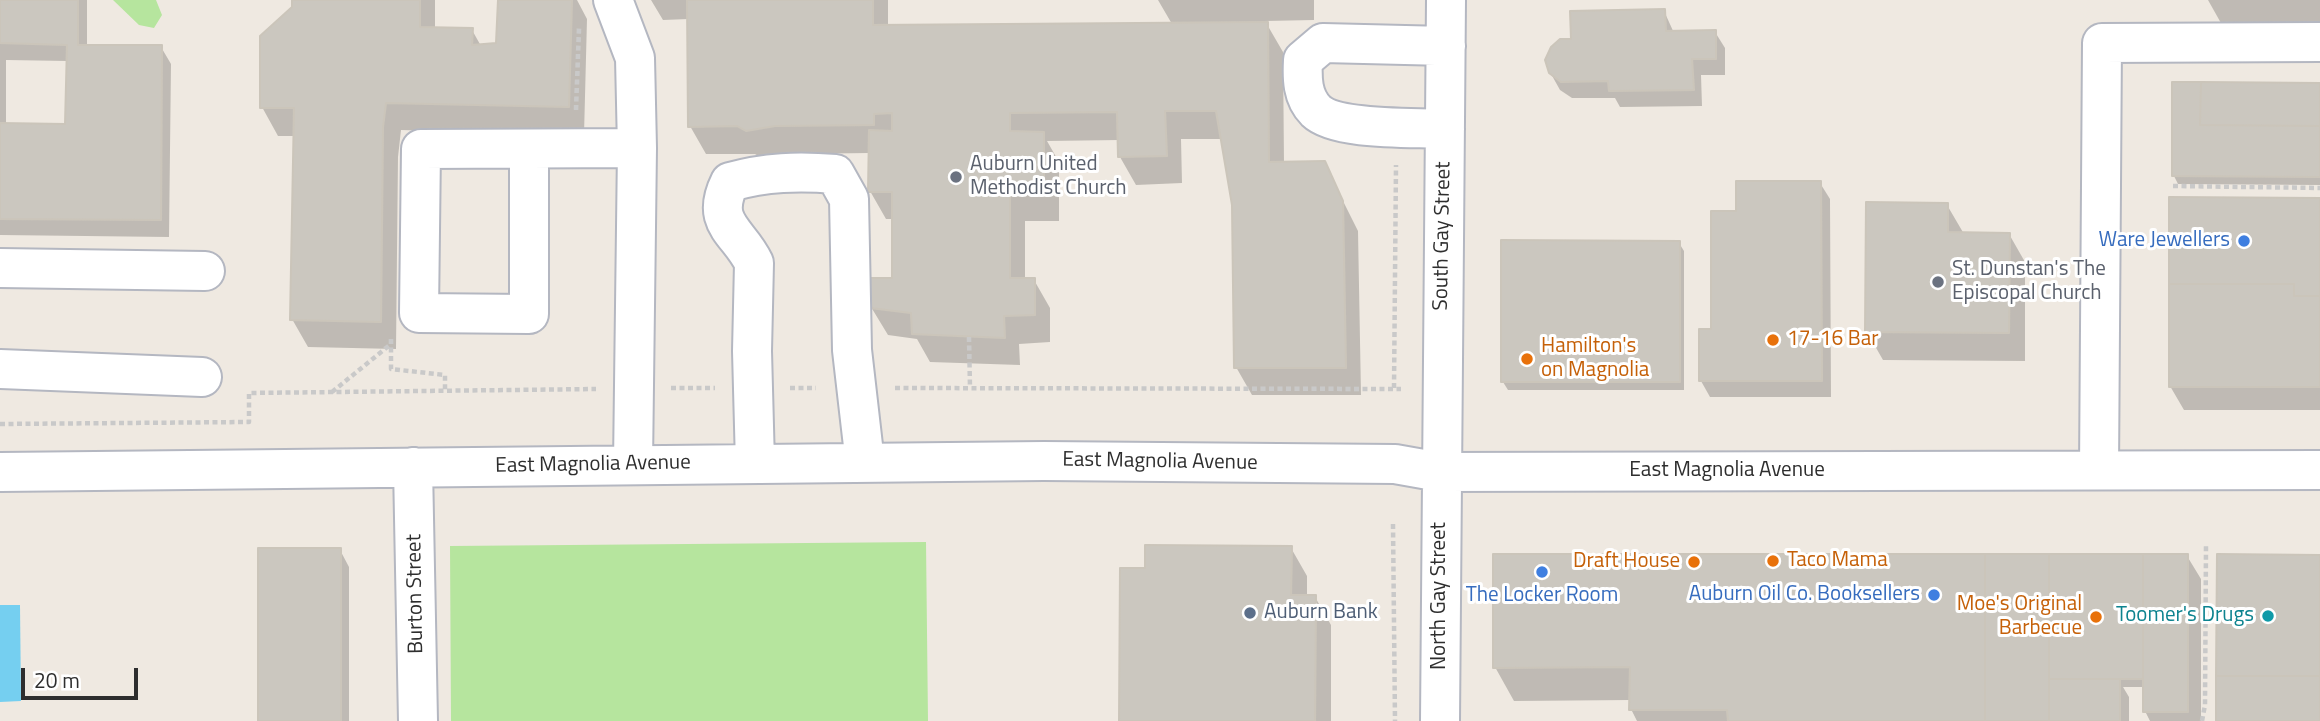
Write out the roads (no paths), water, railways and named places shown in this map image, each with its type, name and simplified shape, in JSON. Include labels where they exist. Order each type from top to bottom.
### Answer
[{"type":"street","points":[[613,0],[635,58],[637,148],[633,464]]},
{"type":"street","name":"South Gay Street","points":[[1440,472],[1446,0]]},
{"type":"street","points":[[2099,470],[2102,43],[2320,42]]},
{"type":"street","points":[[1445,129],[1338,122],[1316,111],[1301,85],[1303,60],[1323,43],[1446,46]]},
{"type":"street","points":[[529,149],[528,314],[419,313],[421,149],[637,148]]},
{"type":"street","points":[[755,464],[754,263],[749,253],[734,238],[724,218],[722,198],[730,182],[763,173],[796,171],[835,174],[849,199],[852,350],[865,463]]},
{"type":"street","points":[[0,268],[205,271]]},
{"type":"street","points":[[0,369],[202,377]]},
{"type":"street","name":"East Magnolia Avenue","points":[[0,472],[865,463],[1395,464],[1440,472],[2320,470]]},
{"type":"street","name":"Burton Street","points":[[413,467],[418,721]]},
{"type":"street","name":"North Gay Street","points":[[1440,472],[1440,721]]},
{"type":"water","points":[[0,605],[20,605],[21,701],[0,702]]},
{"type":"place","name":"Auburn United Methodist Church","points":[[956,177]]},
{"type":"place","name":"Ware Jewellers","points":[[2244,241]]},
{"type":"place","name":"St. Dunstan's The Episcopal Church","points":[[1938,282]]},
{"type":"place","name":"17-16 Bar","points":[[1773,340]]},
{"type":"place","name":"Hamilton's on Magnolia","points":[[1527,359]]},
{"type":"place","name":"Taco Mama","points":[[1773,561]]},
{"type":"place","name":"Draft House","points":[[1694,562]]},
{"type":"place","name":"The Locker Room","points":[[1542,572]]},
{"type":"place","name":"Auburn Oil Co. Booksellers","points":[[1934,595]]},
{"type":"place","name":"Auburn Bank","points":[[1250,613]]},
{"type":"place","name":"Toomer's Drugs","points":[[2268,616]]},
{"type":"place","name":"Moe's Original Barbecue","points":[[2096,617]]}]
